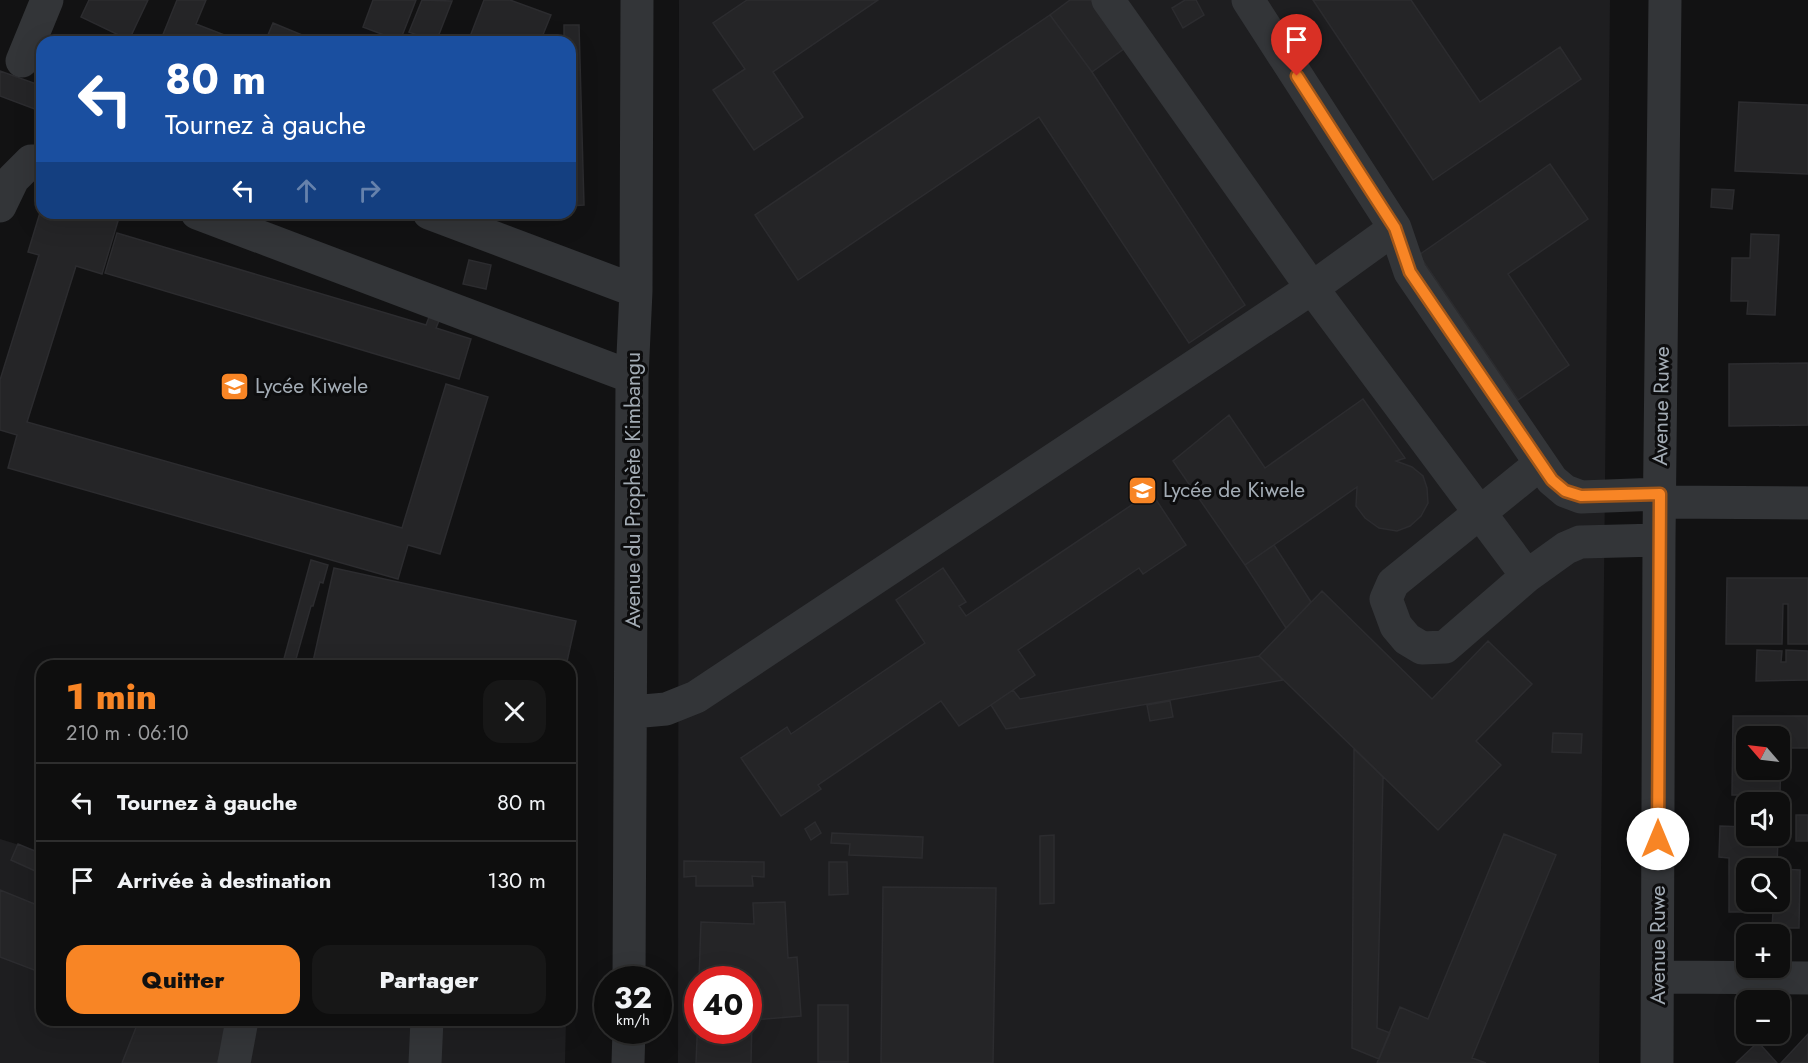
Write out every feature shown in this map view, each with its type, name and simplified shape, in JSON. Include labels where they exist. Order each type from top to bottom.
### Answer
[{"type":"street","points":[[21,59],[48,0]]},
{"type":"street","name":"Avenue du Prophète Kimbangu","points":[[629,966],[632,377],[636,291],[637,0]]},
{"type":"street","points":[[1108,0],[1312,288],[1527,576]]},
{"type":"street","points":[[1248,0],[1395,228],[1410,272],[1552,480],[1565,491],[1581,496],[1808,503]]},
{"type":"street","name":"Avenue Ruwe","points":[[1657,1063],[1659,540],[1665,0]]},
{"type":"street","points":[[0,206],[14,179],[31,160],[36,160]]},
{"type":"street","points":[[213,219],[632,377]]},
{"type":"street","points":[[445,219],[636,291]]},
{"type":"street","points":[[632,711],[666,709],[696,697],[1312,288],[1395,228]]},
{"type":"street","points":[[1540,464],[1393,583],[1386,599],[1396,626],[1407,639],[1422,648],[1445,647],[1527,576],[1566,548],[1580,542],[1659,540]]},
{"type":"street","points":[[1580,542],[1581,496]]},
{"type":"street","points":[[1658,977],[1808,978]]},
{"type":"street","points":[[234,1063],[241,1026]]},
{"type":"street","points":[[425,1063],[427,1026]]},
{"type":"street","points":[[628,1063],[629,1044]]},
{"type":"shaded area","name":"Lycée de Kiwele","points":[[679,0],[1610,0],[1599,1063],[678,1063]]},
{"type":"shaded area","points":[[0,839],[36,850],[36,1026],[566,1026],[565,1063],[0,1063]]},
{"type":"building","points":[[89,0],[148,0],[131,36],[121,36],[81,17]]},
{"type":"building","points":[[177,0],[206,0],[196,24],[227,36],[162,36]]},
{"type":"building","points":[[373,0],[416,0],[402,36],[387,36],[363,27]]},
{"type":"building","points":[[422,0],[452,1],[438,36],[420,36],[409,32]]},
{"type":"building","points":[[484,0],[510,0],[551,15],[542,36],[470,36]]},
{"type":"building","points":[[747,0],[878,0],[773,72],[803,117],[754,150],[713,90],[745,69],[713,23]]},
{"type":"building","points":[[1070,0],[1091,0],[1125,48],[1092,72],[1050,15]]},
{"type":"building","points":[[1185,0],[1196,0],[1204,15],[1183,28],[1172,8]]},
{"type":"building","points":[[1313,0],[1411,0],[1480,102],[1560,47],[1581,79],[1433,180]]},
{"type":"building","points":[[1050,15],[1092,72],[1245,305],[1189,343],[1039,117],[798,280],[755,215]]},
{"type":"building","points":[[273,23],[304,36],[268,36]]},
{"type":"building","points":[[564,25],[579,25],[584,205],[576,206],[576,36],[564,36]]},
{"type":"building","points":[[0,71],[36,84],[36,110],[0,96]]},
{"type":"building","points":[[1739,102],[1808,105],[1808,174],[1735,171]]},
{"type":"building","points":[[1550,164],[1588,219],[1508,274],[1569,365],[1518,400],[1419,255]]},
{"type":"building","points":[[1712,189],[1734,190],[1732,209],[1711,207]]},
{"type":"building","points":[[38,219],[112,219],[118,221],[102,274],[76,266],[27,422],[402,528],[446,384],[488,397],[440,554],[408,545],[398,579],[8,468],[17,435],[0,430],[0,380],[39,255],[28,252]]},
{"type":"building","points":[[117,233],[426,325],[431,312],[441,316],[436,328],[471,339],[459,379],[105,273]]},
{"type":"building","points":[[1751,234],[1779,235],[1775,315],[1747,314],[1748,301],[1731,301],[1732,258],[1750,258]]},
{"type":"building","points":[[469,260],[491,265],[486,289],[463,284]]},
{"type":"building","points":[[1808,363],[1808,425],[1729,426],[1729,364]]},
{"type":"building","points":[[1363,399],[1405,458],[1396,461],[1412,467],[1423,476],[1428,503],[1421,516],[1410,526],[1397,531],[1379,528],[1365,518],[1356,506],[1357,487],[1245,565],[1173,461],[1229,415],[1265,468]]},
{"type":"building","points":[[1151,492],[1186,545],[1143,574],[1139,568],[1018,650],[1035,675],[991,705],[959,726],[941,701],[818,785],[821,789],[781,816],[741,758],[787,727],[791,734],[925,643],[896,600],[943,568],[966,602],[959,606],[966,616]]},
{"type":"building","points":[[1274,545],[1311,602],[1286,628],[1245,565]]},
{"type":"building","points":[[311,560],[328,565],[323,583],[320,582],[313,606],[311,606],[296,660],[284,660]]},
{"type":"building","points":[[334,568],[576,621],[567,660],[313,660]]},
{"type":"building","points":[[1727,578],[1808,578],[1808,644],[1788,644],[1788,604],[1783,604],[1782,644],[1726,644]]},
{"type":"building","points":[[1322,591],[1432,699],[1488,641],[1532,684],[1476,741],[1501,765],[1438,830],[1259,656]]},
{"type":"building","points":[[1757,650],[1782,651],[1781,662],[1786,662],[1786,650],[1808,651],[1808,680],[1756,681]]},
{"type":"building","points":[[1259,656],[1283,680],[1006,729],[991,705],[1013,690],[1020,699]]},
{"type":"building","points":[[1170,701],[1173,717],[1150,721],[1147,705]]},
{"type":"building","points":[[1733,716],[1808,716],[1808,748],[1790,748],[1790,726],[1736,726],[1736,780],[1780,780],[1780,792],[1736,792],[1736,795],[1732,795]]},
{"type":"building","points":[[1553,733],[1582,734],[1581,753],[1552,752]]},
{"type":"building","points":[[1354,749],[1383,777],[1377,1028],[1390,1033],[1379,1059],[1352,1048]]},
{"type":"building","points":[[1796,815],[1808,815],[1808,841],[1796,841]]},
{"type":"building","points":[[815,822],[821,833],[811,840],[805,829]]},
{"type":"building","points":[[1720,826],[1736,827],[1736,846],[1778,846],[1777,858],[1736,858],[1736,912],[1729,912],[1729,858],[1719,857]]},
{"type":"building","points":[[832,833],[923,837],[922,858],[849,855],[850,844],[831,843]]},
{"type":"building","points":[[1504,834],[1556,855],[1472,1058],[1486,1063],[1377,1063],[1400,1007],[1428,1019]]},
{"type":"building","points":[[1054,835],[1054,903],[1040,904],[1040,836]]},
{"type":"building","points":[[18,844],[36,852],[36,871],[11,860]]},
{"type":"building","points":[[684,861],[764,862],[764,877],[752,876],[753,886],[696,886],[696,876],[684,877]]},
{"type":"building","points":[[829,862],[847,862],[848,894],[829,895]]},
{"type":"building","points":[[1790,870],[1800,870],[1799,928],[1790,928],[1790,924],[1772,924],[1773,912],[1790,912]]},
{"type":"building","points":[[883,887],[996,888],[993,1063],[881,1063]]},
{"type":"building","points":[[0,890],[36,905],[36,971],[0,957]]},
{"type":"building","points":[[785,902],[788,958],[797,957],[801,1016],[762,1019],[762,966],[699,966],[701,922],[754,924],[753,903]]},
{"type":"building","points":[[818,1005],[848,1005],[848,1062],[818,1062]]},
{"type":"building","points":[[137,1026],[232,1026],[217,1063],[122,1063]]},
{"type":"building","points":[[1808,1034],[1808,1063],[1781,1063]]},
{"type":"building","points":[[697,1044],[751,1044],[751,1063],[696,1063]]},
{"type":"building","points":[[1756,1044],[1760,1044],[1777,1063],[1736,1063]]},
{"type":"place","name":"Lycée Kiwele","points":[[234,386]]},
{"type":"place","name":"Lycée de Kiwele","points":[[1142,490]]},
{"type":"route","points":[[1297,76],[1395,228],[1410,272],[1552,480],[1565,491],[1581,496],[1660,494],[1658,839]]}]
